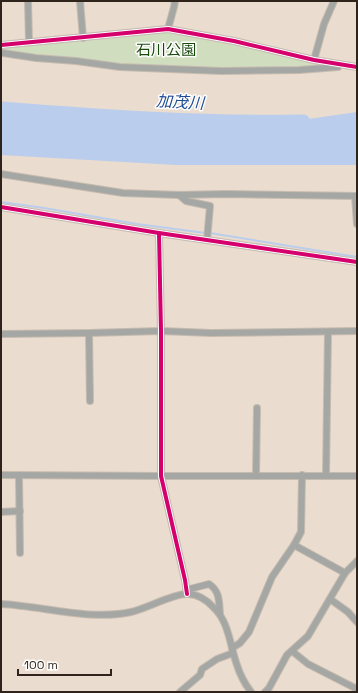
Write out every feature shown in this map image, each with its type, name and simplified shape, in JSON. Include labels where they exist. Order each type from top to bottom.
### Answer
[{"type":"street","points":[[28,1],[29,42]]},
{"type":"street","points":[[80,1],[82,38]]},
{"type":"street","points":[[168,29],[175,1]]},
{"type":"street","points":[[314,60],[324,24],[334,1]]},
{"type":"street","points":[[1,45],[168,29],[234,41],[314,60],[357,67]]},
{"type":"street","points":[[1,52],[3,54],[36,58],[136,68],[221,71],[299,70],[349,66]]},
{"type":"street","points":[[1,174],[123,193],[179,195],[226,194],[356,196],[357,224]]},
{"type":"street","points":[[179,195],[186,201],[210,206],[207,240]]},
{"type":"street","points":[[1,207],[159,233],[357,262]]},
{"type":"street","points":[[159,233],[161,476],[186,592]]},
{"type":"street","points":[[1,334],[161,331],[211,333],[357,331]]},
{"type":"street","points":[[326,475],[328,332]]},
{"type":"street","points":[[89,333],[90,401]]},
{"type":"street","points":[[256,476],[257,408]]},
{"type":"street","points":[[1,475],[357,476]]},
{"type":"street","points":[[19,475],[20,553]]},
{"type":"street","points":[[180,692],[200,675],[202,668],[217,658],[232,651],[249,632],[272,577],[301,532],[302,476]]},
{"type":"street","points":[[1,512],[20,511]]},
{"type":"street","points":[[294,545],[345,573]]},
{"type":"street","points":[[265,692],[269,688],[287,655],[308,636],[345,573],[357,561]]},
{"type":"street","points":[[1,604],[84,613],[115,614],[132,612],[209,584],[217,592],[220,616]]},
{"type":"street","points":[[186,592],[205,600],[214,607],[220,616],[225,625],[232,651],[242,677],[251,692]]},
{"type":"street","points":[[330,600],[348,612],[357,622]]},
{"type":"street","points":[[292,651],[308,664],[357,689]]},
{"type":"green space","name":"石川公園","points":[[168,31],[345,66],[220,70],[120,65],[3,52],[1,50],[1,46]]},
{"type":"water","points":[[1,110],[186,124],[301,120],[357,112],[357,165],[176,165],[1,155]]},
{"type":"waterway","name":"加茂川","points":[[1,107],[152,117],[228,120],[304,120]]},
{"type":"waterway","points":[[1,202],[137,224],[205,233]]},
{"type":"waterway","points":[[210,233],[357,257]]},
{"type":"cycle path","points":[[1,45],[168,29],[234,41],[314,60],[357,67]]},
{"type":"cycle path","points":[[1,207],[159,233],[357,262]]},
{"type":"cycle path","points":[[159,233],[161,476],[187,594]]}]
